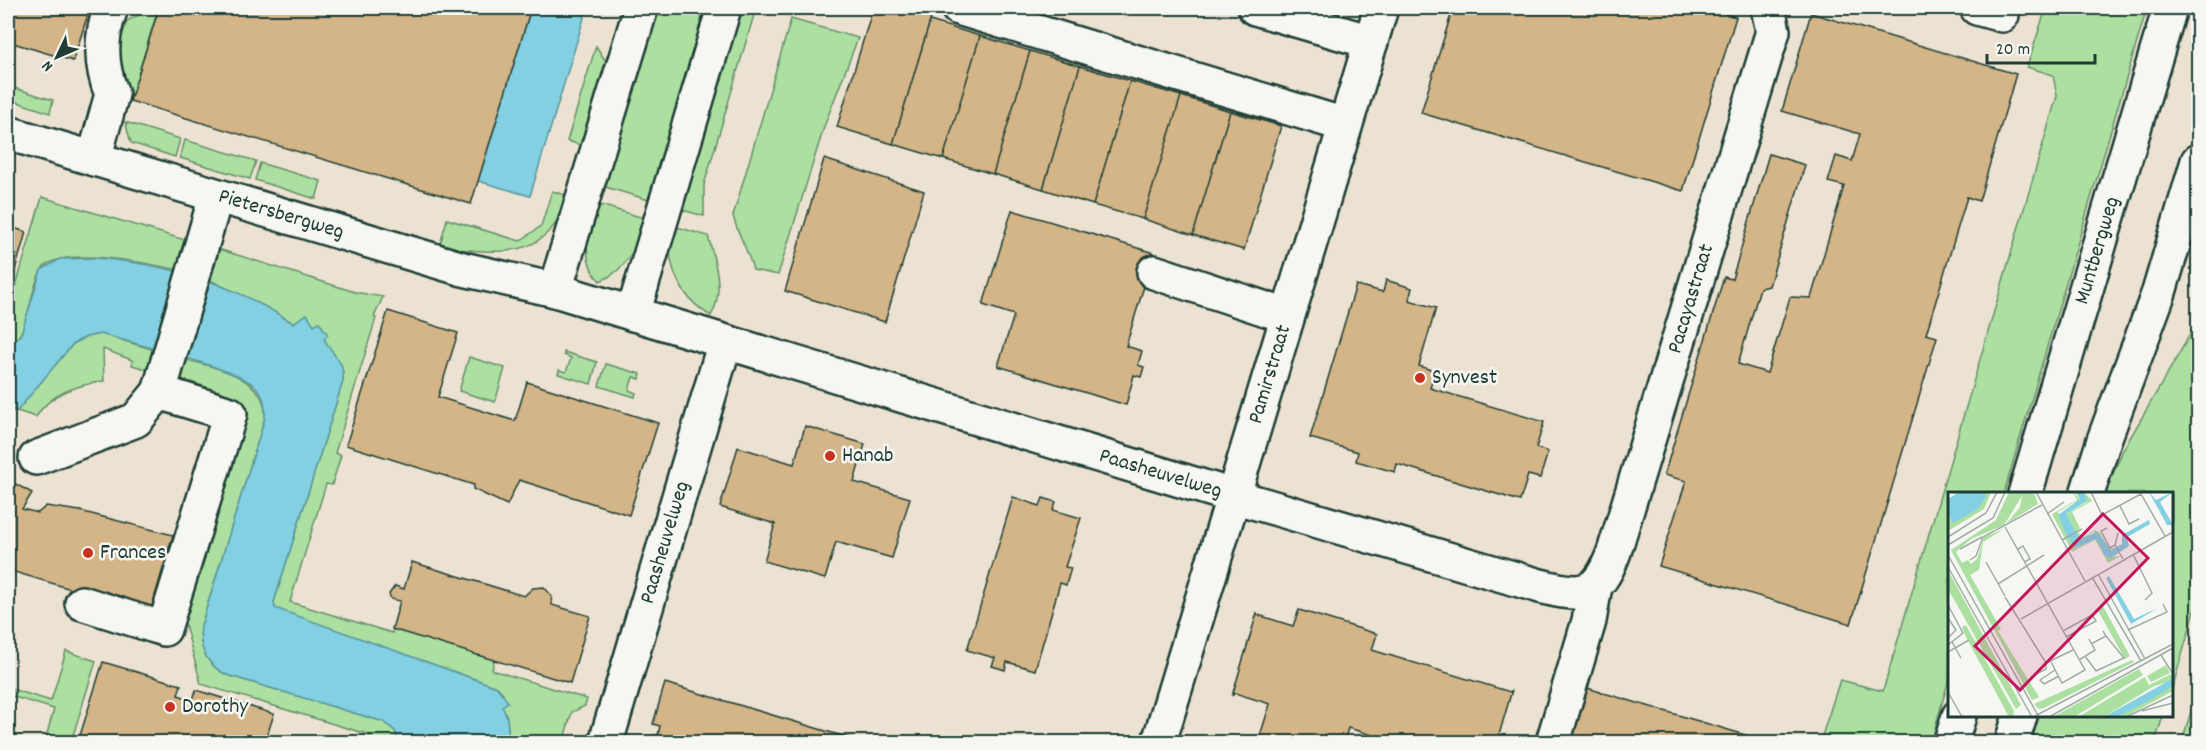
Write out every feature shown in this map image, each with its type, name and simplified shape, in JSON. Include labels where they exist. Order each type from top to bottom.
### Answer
[{"type":"street","points":[[94,159],[112,94],[106,80],[103,52],[103,34],[111,8]]},
{"type":"street","points":[[555,290],[641,8]]},
{"type":"street","points":[[633,314],[724,8]]},
{"type":"street","points":[[958,8],[1345,124]]},
{"type":"street","points":[[1255,8],[1371,42]]},
{"type":"street","name":"Pamirstraat","points":[[1159,742],[1381,8]]},
{"type":"street","name":"Pacayastraat","points":[[1595,586],[1607,570],[1614,552],[1773,31],[1768,8]]},
{"type":"street","name":"Muntbergweg","points":[[2026,492],[2170,8]]},
{"type":"street","name":"Pietersbergweg","points":[[8,133],[462,269],[555,290]]},
{"type":"street","points":[[2088,492],[2104,440],[2159,292],[2199,161]]},
{"type":"street","points":[[36,458],[136,420],[161,383],[216,196]]},
{"type":"street","points":[[1154,272],[1287,316]]},
{"type":"street","name":"Paasheuvelweg","points":[[555,290],[1233,496],[1568,593],[1577,594],[1595,586]]},
{"type":"street","name":"Paasheuvelweg","points":[[606,742],[725,342]]},
{"type":"street","points":[[82,603],[164,629],[230,414],[161,383]]},
{"type":"street","points":[[1553,742],[1589,621],[1595,586]]},
{"type":"street","points":[[1951,742],[1959,717]]},
{"type":"street","points":[[2012,742],[2020,717]]},
{"type":"shaded area","points":[[8,8],[2198,8],[2198,742],[8,742]]},
{"type":"green space","points":[[652,8],[712,8],[652,201],[599,185]]},
{"type":"green space","points":[[735,8],[756,8],[704,185],[704,216],[675,208]]},
{"type":"green space","points":[[2046,8],[2147,8],[2004,492],[1948,492],[1948,682],[1931,742],[1820,742],[1840,680],[1883,691],[2057,96],[2053,75],[2027,67]]},
{"type":"green space","points":[[146,11],[157,12],[132,95],[125,90],[118,49],[127,21]]},
{"type":"green space","points":[[791,19],[858,38],[825,124],[778,275],[753,270],[733,216]]},
{"type":"green space","points":[[596,46],[611,69],[588,147],[567,141]]},
{"type":"green space","points":[[8,86],[53,100],[50,113],[8,99]]},
{"type":"green space","points":[[125,122],[180,139],[175,157],[131,143]]},
{"type":"green space","points":[[185,140],[256,161],[250,179],[180,158]]},
{"type":"green space","points":[[260,163],[321,181],[316,199],[255,180]]},
{"type":"green space","points":[[552,191],[572,197],[559,219],[546,234],[533,244],[501,251],[439,248],[447,219],[520,241],[541,226]]},
{"type":"green space","points":[[42,197],[188,241],[179,270],[108,258],[68,258],[53,261],[40,272],[21,332],[8,347],[8,313]]},
{"type":"green space","points":[[594,203],[647,219],[640,238],[624,264],[600,281],[590,263],[587,244]]},
{"type":"green space","points":[[670,225],[708,236],[716,266],[718,287],[711,316],[690,299],[676,277],[670,252]]},
{"type":"green space","points":[[215,248],[355,292],[383,297],[374,317],[376,318],[335,453],[341,455],[332,485],[326,484],[290,602],[392,633],[393,629],[494,660],[492,670],[587,699],[585,706],[572,712],[563,742],[509,742],[507,717],[501,706],[503,693],[497,687],[275,609],[274,602],[343,381],[343,372],[314,325],[294,323],[208,279]]},
{"type":"green space","points":[[2198,314],[2198,600],[2173,686],[2173,492],[2105,492],[2123,450],[2191,333]]},
{"type":"green space","points":[[101,334],[155,350],[149,370],[132,365],[132,360],[103,349],[104,381],[84,385],[57,396],[36,417],[17,411],[8,412],[8,407],[17,410],[72,345],[83,337]]},
{"type":"green space","points":[[564,352],[597,362],[591,384],[558,374],[559,370],[566,372],[571,358],[564,355]]},
{"type":"green space","points":[[469,357],[505,368],[495,402],[459,391]]},
{"type":"green space","points":[[183,359],[238,377],[260,394],[264,406],[264,421],[201,626],[200,634],[205,655],[214,666],[227,675],[384,722],[395,731],[400,742],[368,742],[370,735],[201,684],[183,617],[238,402],[224,393],[178,378]]},
{"type":"green space","points":[[606,364],[641,374],[640,379],[633,377],[629,390],[636,393],[635,397],[599,386]]},
{"type":"green space","points":[[66,651],[96,661],[71,742],[45,741],[54,709],[8,695],[8,688],[51,701]]},
{"type":"green space","points":[[2198,687],[2198,742],[2182,742]]},
{"type":"green space","points":[[2039,717],[2163,717],[2155,742],[2031,742]]},
{"type":"water","points":[[531,8],[587,8],[530,196],[478,181]]},
{"type":"water","points":[[97,258],[150,265],[175,271],[223,286],[293,323],[307,314],[314,325],[319,322],[328,335],[324,339],[342,366],[343,381],[274,602],[275,608],[497,687],[508,702],[502,706],[507,717],[509,742],[400,742],[395,731],[384,722],[227,675],[209,661],[201,642],[201,626],[264,421],[265,411],[261,393],[244,379],[206,364],[101,334],[85,337],[72,345],[17,411],[8,407],[8,347],[21,334],[41,270],[60,259]]},
{"type":"building","points":[[8,8],[90,8],[73,61],[13,43],[14,40],[8,38]]},
{"type":"building","points":[[159,8],[531,8],[471,204],[130,101]]},
{"type":"building","points":[[873,8],[934,8],[893,144],[837,127]]},
{"type":"building","points":[[1453,8],[1704,8],[1736,17],[1683,191],[1421,113]]},
{"type":"building","points":[[1811,13],[2016,74],[1979,201],[1967,197],[1926,334],[1937,337],[1851,624],[1659,566],[1686,481],[1664,475],[1724,277],[1732,279],[1769,154],[1805,165],[1769,286],[1760,288],[1738,364],[1767,373],[1790,297],[1811,298],[1844,186],[1828,182],[1836,156],[1852,161],[1860,134],[1782,111]]},
{"type":"building","points":[[930,21],[980,36],[943,159],[893,144]]},
{"type":"building","points":[[980,36],[1030,51],[993,174],[943,159]]},
{"type":"building","points":[[1030,51],[1080,66],[1043,189],[993,174]]},
{"type":"building","points":[[1080,66],[1130,81],[1093,205],[1043,189]]},
{"type":"building","points":[[1130,81],[1181,96],[1143,219],[1093,205]]},
{"type":"building","points":[[1181,96],[1230,111],[1193,235],[1143,219]]},
{"type":"building","points":[[1230,111],[1281,126],[1244,250],[1193,235]]},
{"type":"building","points":[[824,159],[924,191],[885,322],[785,291]]},
{"type":"building","points":[[1012,210],[1154,253],[1126,346],[1142,351],[1138,365],[1144,367],[1141,377],[1134,375],[1126,405],[998,366],[1014,315],[983,305]]},
{"type":"building","points":[[8,226],[26,232],[8,295]]},
{"type":"building","points":[[1386,280],[1412,288],[1409,300],[1436,308],[1419,366],[1435,371],[1430,388],[1544,422],[1536,448],[1548,452],[1540,478],[1528,475],[1520,501],[1397,464],[1395,472],[1356,461],[1358,452],[1310,438],[1356,285],[1383,292]]},
{"type":"building","points":[[388,311],[458,333],[438,397],[515,421],[527,382],[658,423],[629,515],[519,480],[507,505],[473,489],[474,485],[346,445]]},
{"type":"building","points":[[805,426],[865,444],[854,482],[910,498],[892,558],[836,542],[825,579],[764,561],[775,524],[720,507],[738,447],[794,464]]},
{"type":"building","name":"Frances","points":[[12,482],[32,493],[22,509],[38,513],[46,506],[80,511],[173,535],[150,613],[8,570],[8,489]]},
{"type":"building","points":[[1013,497],[1040,506],[1043,498],[1056,502],[1053,510],[1081,518],[1065,567],[1071,568],[1066,585],[1060,583],[1035,670],[1007,662],[1005,670],[992,666],[995,658],[967,650]]},
{"type":"building","points":[[412,562],[524,596],[533,588],[544,587],[551,595],[552,605],[590,616],[570,683],[392,629],[400,601],[391,599],[389,594],[395,586],[404,589]]},
{"type":"building","points":[[1299,610],[1377,634],[1372,650],[1510,692],[1512,690],[1497,742],[1396,742],[1348,728],[1344,742],[1258,742],[1270,704],[1235,693],[1232,696],[1257,613],[1293,626]]},
{"type":"building","name":"Dorothy","points":[[103,662],[181,685],[178,695],[193,700],[196,690],[274,714],[265,742],[78,742]]},
{"type":"building","points":[[665,683],[856,740],[855,742],[647,742],[649,736],[658,735],[660,726],[653,724]]},
{"type":"building","points":[[1587,688],[1769,742],[1571,742]]},
{"type":"place","name":"Synvest","points":[[1420,378]]},
{"type":"place","name":"Hanab","points":[[830,456]]},
{"type":"place","name":"Frances","points":[[88,553]]},
{"type":"place","name":"Dorothy","points":[[170,707]]}]
